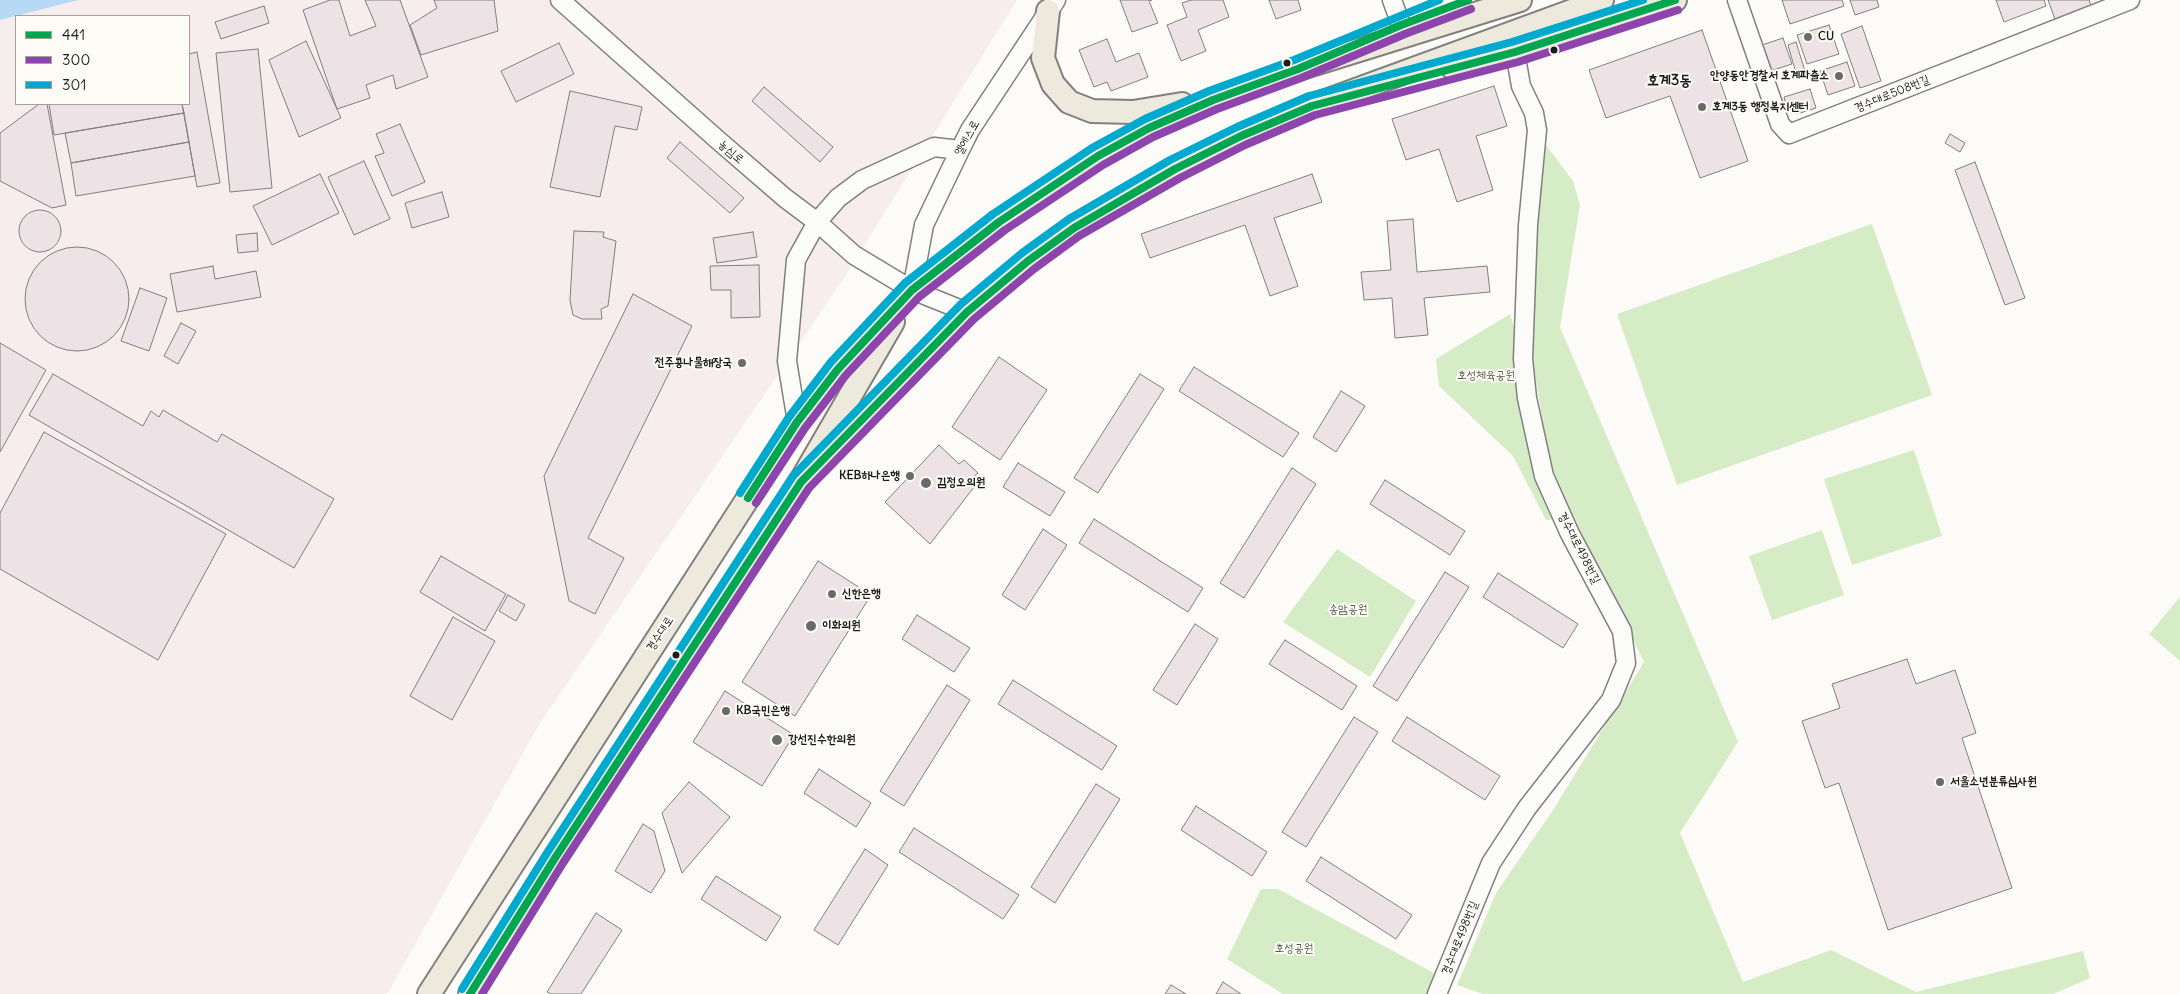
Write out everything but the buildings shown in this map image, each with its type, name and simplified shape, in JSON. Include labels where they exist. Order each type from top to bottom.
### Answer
[{"type":"main road","points":[[1298,69],[1401,25],[1468,0]]},
{"type":"main road","name":"경수대로","points":[[429,994],[796,422],[838,369],[912,290],[999,222],[1098,156],[1149,128],[1213,100],[1298,69],[1520,0]]},
{"type":"main road","name":"경수대로","points":[[801,482],[967,312],[1028,261],[1099,212],[1175,169],[1241,136],[1312,106],[1602,0]]},
{"type":"main road","points":[[1312,106],[1515,52],[1675,0]]},
{"type":"main road","points":[[1052,6],[1043,58],[1053,84],[1069,102],[1092,112],[1133,112],[1213,100]]},
{"type":"main road","name":"경수대로","points":[[470,994],[561,850],[801,482],[912,290]]},
{"type":"street","name":"농심로","points":[[560,0],[748,167],[818,222],[854,255],[912,290],[967,312]]},
{"type":"street","points":[[1392,0],[1401,25]]},
{"type":"street","name":"경수대로508번길","points":[[1737,0],[1780,124],[1789,134],[2127,0]]},
{"type":"street","name":"엘에스로","points":[[912,290],[924,225],[960,150],[970,130],[1052,6]]},
{"type":"street","name":"경수대로498번길","points":[[1437,994],[1491,863],[1526,808],[1611,700],[1626,662],[1622,631],[1570,534],[1544,476],[1527,398],[1523,359],[1527,235],[1537,130],[1534,113],[1520,86],[1515,52]]},
{"type":"street","points":[[796,422],[787,361],[796,260],[818,222],[838,198],[862,180],[934,147],[960,150]]},
{"type":"shaded area","points":[[0,0],[1017,0],[844,278],[540,723],[387,994],[0,994]]},
{"type":"green space","points":[[1543,141],[1573,181],[1580,205],[1560,327],[1738,742],[1680,833],[1743,982],[1831,950],[1916,992],[2083,951],[2090,978],[2053,994],[1483,994],[1457,985],[1496,893],[1553,810],[1644,662],[1550,467],[1532,356],[1535,210]]},
{"type":"green space","points":[[1872,224],[1932,395],[1677,485],[1617,314]]},
{"type":"green space","name":"호성체육공원","points":[[1510,314],[1563,519],[1546,520],[1513,456],[1439,386],[1436,359]]},
{"type":"green space","points":[[1914,450],[1942,536],[1852,565],[1824,479]]},
{"type":"green space","points":[[1822,530],[1844,595],[1772,620],[1749,556]]},
{"type":"green space","name":"송암공원","points":[[1337,549],[1416,601],[1370,677],[1283,622]]},
{"type":"green space","points":[[2180,597],[2180,661],[2149,634]]},
{"type":"green space","name":"호성공원","points":[[1261,889],[1278,889],[1434,973],[1428,994],[1283,994],[1227,959]]},
{"type":"water","points":[[0,0],[78,0],[15,15],[0,20]]},
{"type":"transit line","name":"301","points":[[740,493],[789,417],[831,362],[905,283],[993,214],[1092,148],[1145,119],[1209,91],[1294,60],[1439,0]]},
{"type":"transit line","name":"441","points":[[748,498],[797,422],[838,369],[912,290],[999,222],[1098,156],[1149,128],[1213,100],[1298,69],[1401,25],[1468,0]]},
{"type":"transit line","name":"301","points":[[462,989],[547,853],[793,476],[961,304],[1022,253],[1069,219],[1170,160],[1237,127],[1309,96],[1512,42],[1643,0]]},
{"type":"transit line","name":"441","points":[[470,994],[555,858],[801,482],[967,312],[1028,261],[1074,228],[1175,169],[1241,136],[1312,106],[1515,52],[1675,0]]},
{"type":"transit line","name":"300","points":[[756,503],[805,428],[846,375],[919,297],[1005,230],[1103,165],[1153,137],[1217,109],[1301,78],[1405,34],[1471,9]]},
{"type":"transit line","name":"300","points":[[482,994],[563,863],[809,488],[974,319],[1034,269],[1079,236],[1180,178],[1245,145],[1315,115],[1518,62],[1678,10]]},
{"type":"place","name":"CU","points":[[1808,37]]},
{"type":"place","name":"안양동안경찰서 호계파출소","points":[[1839,76]]},
{"type":"place","name":"호계3동 행정복지센터","points":[[1702,107]]},
{"type":"place","name":"전주콩나물해장국","points":[[742,363]]},
{"type":"place","name":"KEB하나은행","points":[[910,476]]},
{"type":"place","name":"김정오의원","points":[[926,483]]},
{"type":"place","name":"신한은행","points":[[832,594]]},
{"type":"place","name":"이화의원","points":[[811,626]]},
{"type":"place","name":"KB국민은행","points":[[726,711]]},
{"type":"place","name":"강선진수한의원","points":[[777,740]]},
{"type":"place","name":"서울소년분류심사원","points":[[1940,782]]},
{"type":"district","name":"호계3동","points":[[1669,81]]}]
